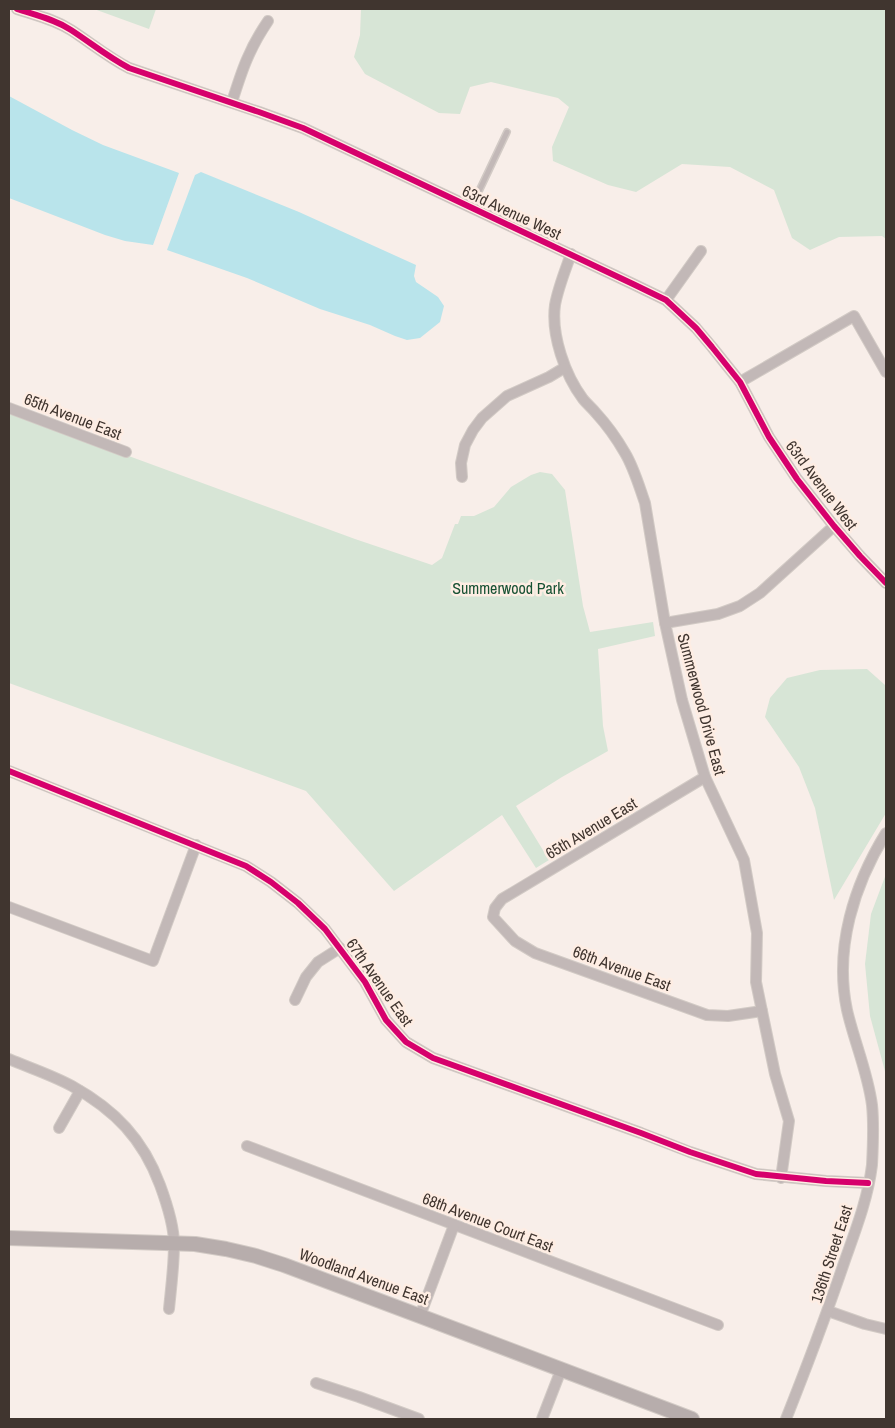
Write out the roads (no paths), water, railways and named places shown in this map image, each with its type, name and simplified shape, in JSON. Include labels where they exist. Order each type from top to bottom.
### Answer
[{"type":"street","name":"63rd Avenue West","points":[[17,9],[56,22],[70,29],[112,60],[129,68],[303,128],[666,300],[696,328],[740,382],[781,457],[834,526],[886,583]]},
{"type":"street","points":[[232,102],[243,65],[255,40],[268,21]]},
{"type":"street","points":[[666,300],[701,251]]},
{"type":"street","name":"Summerwood Drive East","points":[[571,254],[560,283],[555,307],[557,338],[564,368],[584,400],[617,440],[627,455],[635,474],[645,502],[665,622],[682,700],[705,777],[744,860],[757,933],[756,982],[775,1074],[789,1121],[781,1178]]},
{"type":"street","points":[[740,382],[854,316],[886,372]]},
{"type":"street","points":[[462,477],[461,463],[465,445],[482,418],[507,396],[564,368]]},
{"type":"street","name":"65th Avenue East","points":[[9,408],[126,452]]},
{"type":"street","points":[[665,622],[718,614],[740,606],[760,593],[834,526]]},
{"type":"street","name":"67th Avenue East","points":[[9,771],[246,866],[271,882],[298,903],[325,929],[365,982],[386,1020],[406,1042],[432,1058],[690,1152],[756,1174],[781,1178],[868,1183]]},
{"type":"street","name":"65th Avenue East","points":[[495,908],[502,899],[705,777]]},
{"type":"street","name":"136th Street East","points":[[786,1419],[828,1311],[860,1220],[871,1167],[873,1138],[872,1104],[847,1008],[844,954],[847,927],[854,902],[875,851],[886,833]]},
{"type":"street","points":[[9,907],[153,961],[196,845]]},
{"type":"street","name":"66th Avenue East","points":[[495,908],[493,917],[515,941],[535,953],[707,1015],[728,1016],[762,1011]]},
{"type":"street","points":[[295,1000],[306,977],[318,962],[340,948]]},
{"type":"street","points":[[9,1059],[54,1078],[80,1091],[103,1106],[130,1131],[141,1146],[154,1170],[165,1197],[170,1219],[174,1244],[169,1309]]},
{"type":"street","points":[[59,1128],[80,1091]]},
{"type":"street","name":"68th Avenue Court East","points":[[247,1146],[718,1325]]},
{"type":"street","points":[[420,1316],[454,1225]]},
{"type":"street","name":"Woodland Avenue East","points":[[9,1238],[194,1244],[226,1248],[284,1265],[692,1419]]},
{"type":"street","points":[[828,1311],[886,1329]]},
{"type":"street","points":[[542,1419],[560,1370]]},
{"type":"street","points":[[316,1383],[419,1419]]},
{"type":"lane","points":[[472,208],[507,132]]},
{"type":"water","points":[[9,96],[103,145],[179,173],[153,245],[125,241],[105,235],[9,198]]},
{"type":"water","points":[[201,172],[299,212],[416,265],[414,276],[416,282],[438,297],[444,306],[440,322],[420,338],[407,340],[370,325],[320,309],[247,278],[167,250],[195,175]]},
{"type":"park label","name":"Summerwood Park","points":[[508,588]]}]
